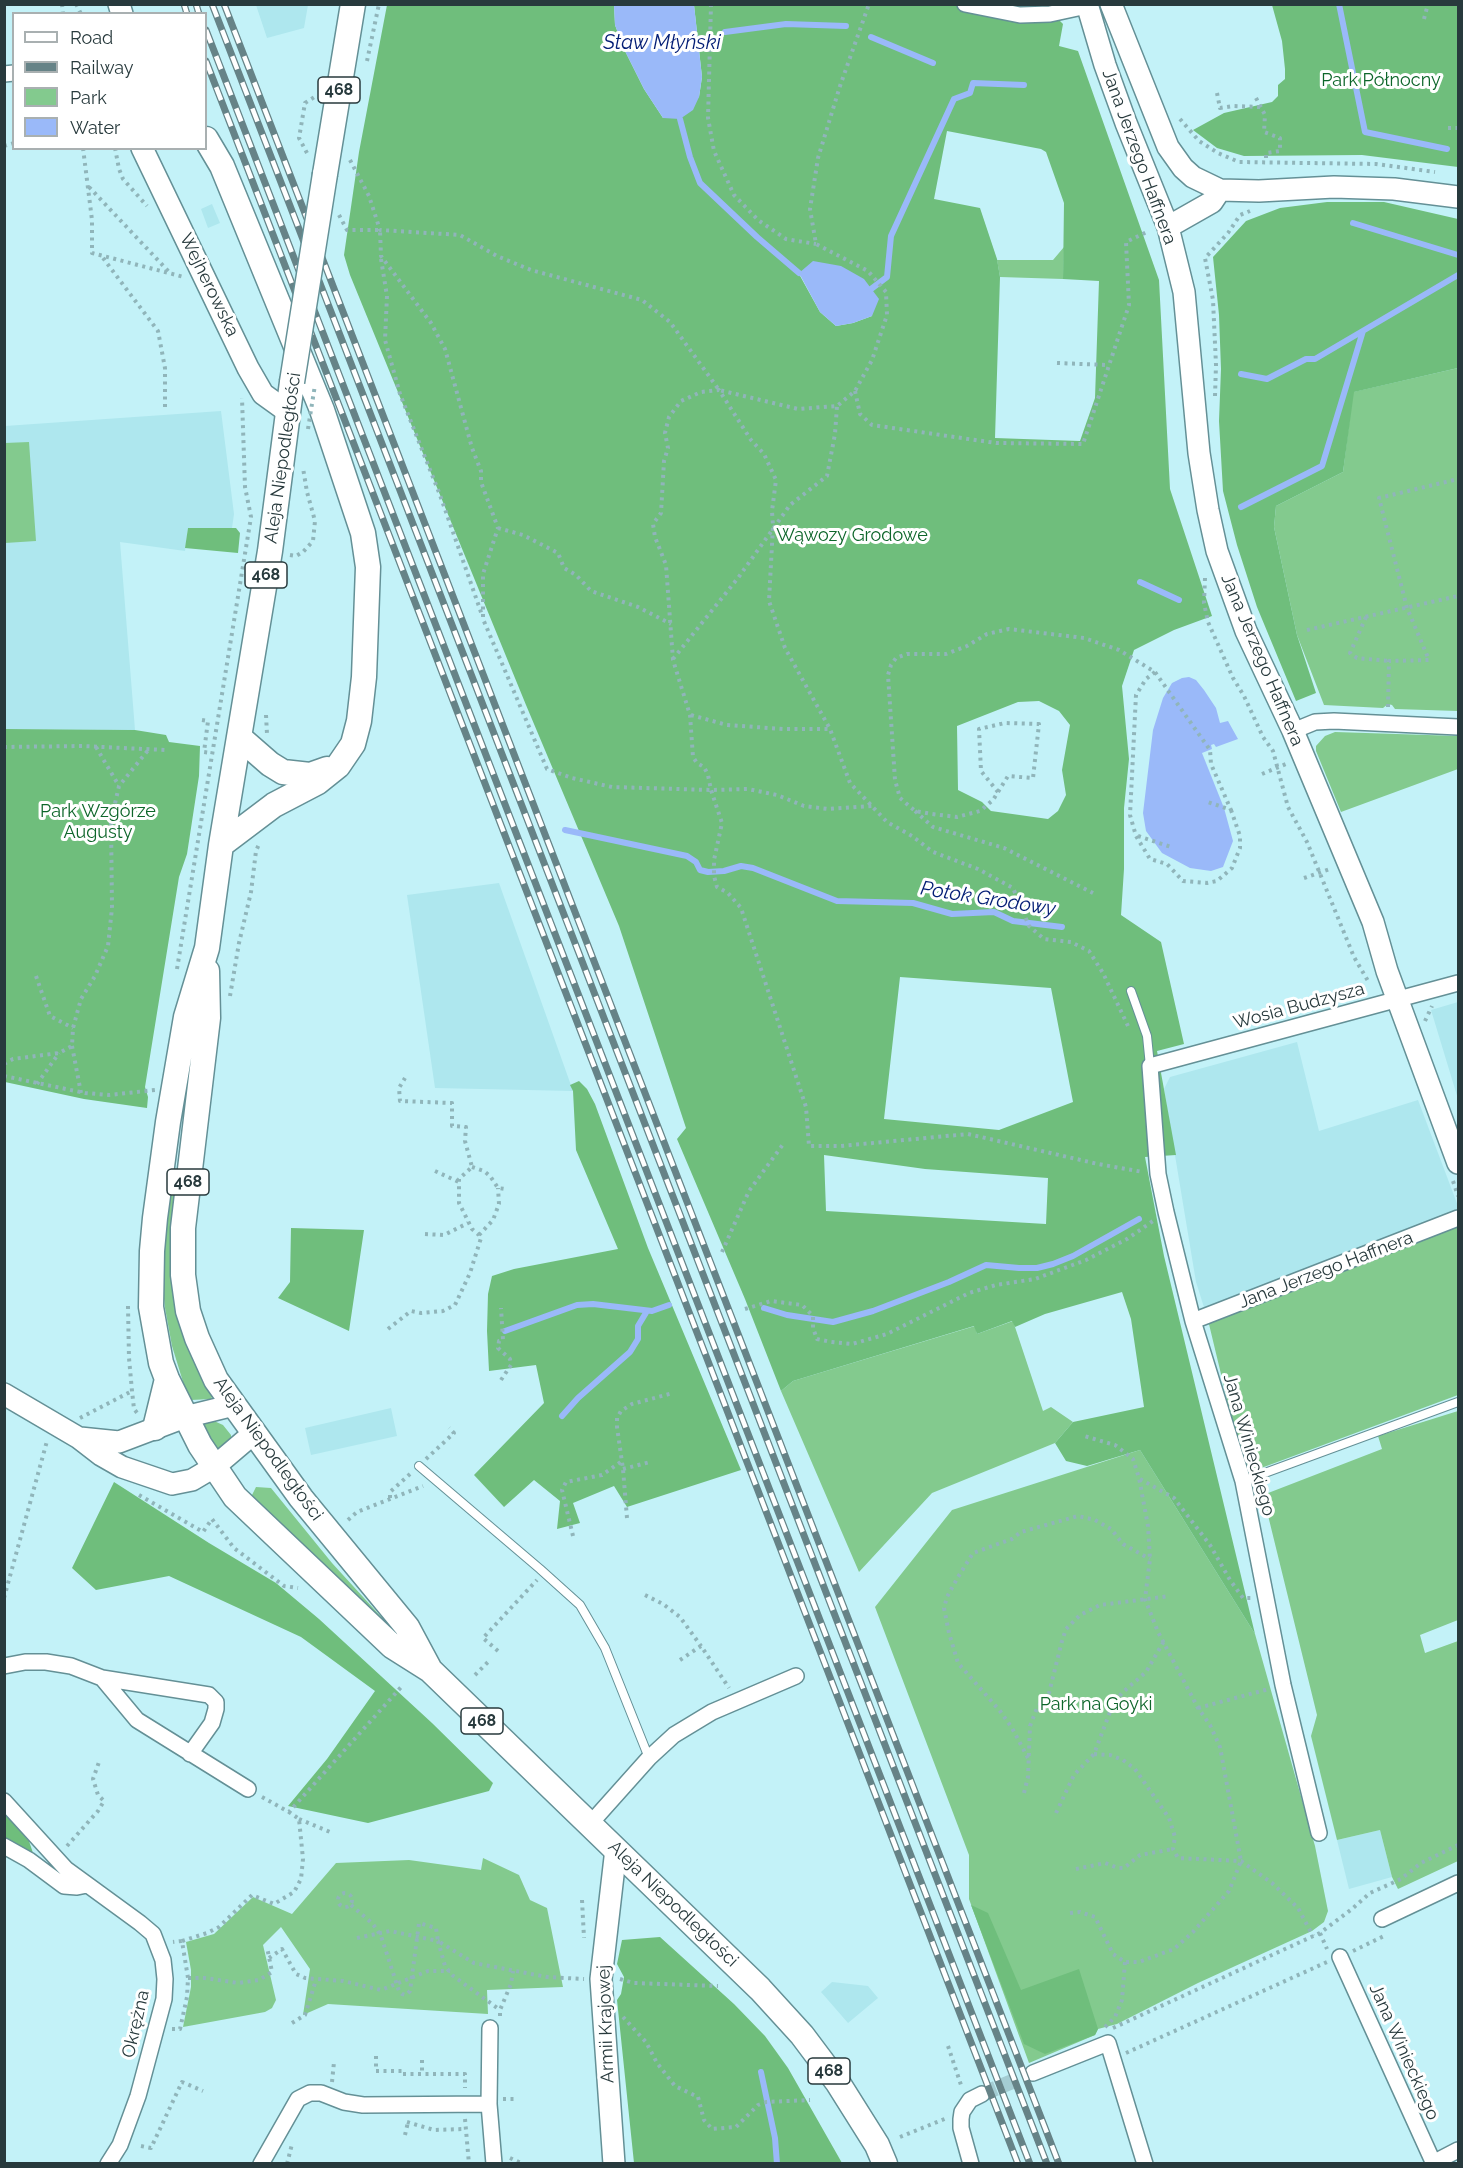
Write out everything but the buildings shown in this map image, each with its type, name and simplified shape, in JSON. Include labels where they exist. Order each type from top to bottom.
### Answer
[{"type":"main road","name":"Aleja Niepodległości","points":[[353,4],[292,382],[270,551],[221,845],[207,948],[208,1018],[185,1198],[183,1275],[188,1311],[197,1338],[216,1380],[300,1498],[407,1627],[430,1670]]},
{"type":"main road","points":[[207,141],[222,166],[322,410],[363,533],[368,567],[360,710],[353,744],[338,766],[318,782],[274,805],[221,845]]},
{"type":"main road","points":[[239,737],[270,764],[283,772],[310,775],[338,766]]},
{"type":"main road","name":"Aleja Niepodległości","points":[[207,948],[186,1017],[168,1122],[152,1251],[151,1307],[161,1363],[185,1418],[235,1497],[392,1646],[430,1670],[760,1989],[802,2035],[838,2083],[877,2145],[885,2163]]},
{"type":"main road","points":[[155,1428],[167,1379]]},
{"type":"street","points":[[965,4],[1020,15],[1050,14],[1087,5]]},
{"type":"street","name":"Jana Jerzego Haffnera","points":[[1111,4],[1168,147],[1192,177],[1220,190]]},
{"type":"street","name":"Jana Jerzego Haffnera","points":[[1087,5],[1160,229],[1184,292],[1199,453],[1214,535],[1246,631],[1293,731],[1372,922],[1387,1002],[1458,1162]]},
{"type":"street","name":"Wejherowska","points":[[143,150],[248,368],[263,394],[288,412]]},
{"type":"street","points":[[1160,229],[1212,202],[1220,190],[1259,192],[1334,187],[1394,189],[1458,197]]},
{"type":"street","points":[[1293,731],[1315,722],[1334,721],[1458,727]]},
{"type":"street","name":"Wosia Budzysza","points":[[1150,1066],[1458,983]]},
{"type":"street","name":"Jana Winieckiego","points":[[1150,1066],[1158,1174],[1166,1212],[1193,1321],[1243,1481],[1283,1685],[1319,1833]]},
{"type":"street","name":"Jana Jerzego Haffnera","points":[[1193,1321],[1458,1218]]},
{"type":"street","points":[[4,1394],[78,1429],[119,1442],[185,1418],[234,1405]]},
{"type":"street","points":[[78,1429],[101,1455],[146,1477],[172,1484],[192,1480],[214,1467],[254,1434]]},
{"type":"street","points":[[4,1666],[25,1662],[54,1664],[85,1670],[102,1678],[209,1695],[216,1702],[212,1723],[190,1754]]},
{"type":"street","points":[[590,1824],[649,1758],[675,1736],[712,1712],[796,1676]]},
{"type":"street","points":[[102,1678],[137,1720],[248,1789]]},
{"type":"street","name":"Okrężna","points":[[4,1801],[66,1869],[153,1934],[163,1960],[164,1999],[138,2096],[120,2145],[108,2163]]},
{"type":"street","name":"Okrężna","points":[[4,1846],[29,1860],[64,1886],[87,1885]]},
{"type":"street","name":"Armii Krajowej","points":[[614,2163],[601,1979],[616,1849]]},
{"type":"street","points":[[1382,1919],[1458,1883]]},
{"type":"street","name":"Jana Winieckiego","points":[[1336,1958],[1433,2163]]},
{"type":"street","points":[[490,2028],[494,2102],[494,2163]]},
{"type":"street","points":[[1033,2073],[1106,2034],[1145,2163]]},
{"type":"street","points":[[261,2163],[298,2099],[310,2093],[321,2093],[344,2102],[363,2104],[494,2102]]},
{"type":"street","points":[[971,2163],[961,2128],[962,2112],[970,2100],[982,2094]]},
{"type":"street","points":[[1433,2163],[1458,2150]]},
{"type":"lane","points":[[1131,991],[1147,1036],[1150,1066]]},
{"type":"lane","points":[[1243,1481],[1458,1402]]},
{"type":"lane","points":[[419,1466],[580,1605],[605,1648],[649,1758]]},
{"type":"path","points":[[365,70],[380,4]]},
{"type":"path","points":[[711,4],[708,118],[714,151],[734,195],[758,220],[786,239],[816,244],[868,271],[886,292],[887,315],[872,360],[855,390],[837,406],[798,409],[719,390],[701,392],[681,401],[669,417],[665,433],[668,447],[664,461],[661,513],[653,524],[655,537],[666,565],[673,660],[690,715],[693,757],[696,763],[704,767],[708,775],[722,823],[714,860],[714,876],[717,887],[728,893],[741,908],[806,1107],[809,1146],[841,1146],[968,1134],[1098,1164],[1158,1174]]},
{"type":"path","points":[[816,244],[810,209],[818,158],[840,86],[870,4]]},
{"type":"path","points":[[1424,19],[1428,4]]},
{"type":"path","points":[[1217,93],[1220,108],[1261,107]]},
{"type":"path","points":[[299,138],[304,103],[316,96]]},
{"type":"path","points":[[1256,98],[1265,115],[1264,132],[1280,138],[1280,152],[1266,153],[1266,162]]},
{"type":"path","points":[[1177,115],[1199,141],[1239,162],[1376,164],[1445,174]]},
{"type":"path","points":[[1448,128],[1458,129]]},
{"type":"path","points":[[83,150],[93,232],[92,253],[186,278]]},
{"type":"path","points":[[115,150],[123,179],[152,211]]},
{"type":"path","points":[[350,160],[369,196],[380,230],[387,296],[385,340],[400,394],[440,495],[483,618],[547,769],[572,778],[612,787],[748,789],[777,795],[804,806],[828,809],[872,806]]},
{"type":"path","points":[[88,186],[170,274]]},
{"type":"path","points":[[1215,400],[1213,300],[1205,258],[1228,233],[1240,215],[1259,208]]},
{"type":"path","points":[[855,390],[860,414],[872,424],[996,443],[1083,444],[1129,305],[1126,242],[1160,229]]},
{"type":"path","points":[[348,230],[460,235],[497,256],[531,270],[642,300],[670,322],[719,390],[751,440],[764,454],[776,480],[772,511],[769,601],[785,648],[830,729],[850,783],[887,822],[912,836],[933,852],[978,869],[1012,888],[1029,926],[1044,939],[1071,942],[1089,951],[1103,973],[1129,1027],[1147,1036]]},
{"type":"path","points":[[381,256],[431,323],[445,349],[472,448],[481,471],[482,482],[498,528],[483,574],[483,618]]},
{"type":"path","points":[[103,257],[158,331],[165,368],[165,409]]},
{"type":"path","points":[[1058,363],[1108,365]]},
{"type":"path","points":[[176,976],[251,517],[245,487],[242,396]]},
{"type":"path","points":[[673,660],[738,578],[790,505],[827,477],[836,434],[837,406]]},
{"type":"path","points":[[1366,617],[1350,653],[1357,658],[1389,661],[1429,660],[1407,608],[1379,498],[1458,479]]},
{"type":"path","points":[[296,555],[307,549],[313,541],[315,520],[307,492]]},
{"type":"path","points":[[498,528],[523,535],[558,553],[564,568],[576,575],[591,591],[638,608],[671,624]]},
{"type":"path","points":[[1204,570],[1204,603],[1208,622],[1226,664],[1263,737],[1273,751],[1288,807],[1307,842],[1354,957],[1371,985],[1387,1002]]},
{"type":"path","points":[[1307,630],[1458,596]]},
{"type":"path","points":[[1094,893],[1004,848],[933,827],[900,798],[895,780],[888,675],[896,658],[907,654],[946,654],[967,646],[987,634],[1009,629],[1084,638],[1119,650],[1155,672],[1210,750],[1211,764],[1240,836],[1240,848],[1232,868],[1217,881],[1207,883],[1183,881],[1167,864],[1150,859],[1136,836],[1130,815],[1136,695],[1146,679],[1155,672]]},
{"type":"path","points":[[1388,710],[1389,661]]},
{"type":"path","points":[[267,708],[267,734],[277,754],[270,764]]},
{"type":"path","points":[[690,715],[727,725],[783,729],[830,729]]},
{"type":"path","points":[[202,720],[208,721],[204,752],[211,753]]},
{"type":"path","points":[[915,811],[957,817],[987,807],[998,792],[1008,776],[1034,778],[1040,724],[1005,723],[979,729],[981,771],[998,792]]},
{"type":"path","points":[[4,747],[165,750]]},
{"type":"path","points":[[96,747],[119,786]]},
{"type":"path","points":[[81,1093],[72,1046],[73,1028],[81,999],[95,976],[108,946],[112,908],[111,821],[119,786],[148,749]]},
{"type":"path","points":[[1262,774],[1287,764]]},
{"type":"path","points":[[1205,801],[1230,810]]},
{"type":"path","points":[[229,1002],[251,892],[256,851],[265,834]]},
{"type":"path","points":[[1136,836],[1172,847]]},
{"type":"path","points":[[1304,878],[1330,868]]},
{"type":"path","points":[[36,976],[50,1016],[73,1028]]},
{"type":"path","points":[[1422,1027],[1436,999]]},
{"type":"path","points":[[4,1064],[13,1059],[59,1053],[72,1046]]},
{"type":"path","points":[[36,1084],[59,1053]]},
{"type":"path","points":[[4,1076],[81,1093],[109,1095],[158,1090],[156,1101]]},
{"type":"path","points":[[405,1078],[399,1088],[400,1101],[452,1103],[452,1126],[466,1127],[465,1141],[472,1167]]},
{"type":"path","points":[[722,1252],[749,1191],[784,1143]]},
{"type":"path","points":[[388,1329],[411,1311],[421,1313],[443,1311],[455,1305],[470,1273],[481,1238],[468,1223],[459,1203],[459,1179],[472,1167]]},
{"type":"path","points":[[472,1167],[484,1171],[498,1188],[499,1204],[493,1220],[479,1235]]},
{"type":"path","points":[[435,1171],[459,1182]]},
{"type":"path","points":[[498,1188],[505,1189]]},
{"type":"path","points":[[745,1309],[771,1301],[802,1305],[813,1316],[813,1328],[817,1339],[852,1344],[887,1334],[969,1293],[996,1285],[1035,1280],[1086,1260],[1127,1239],[1166,1212]]},
{"type":"path","points":[[425,1234],[444,1235],[468,1223]]},
{"type":"path","points":[[501,1308],[503,1340],[500,1341],[498,1347],[510,1359],[511,1365],[501,1380]]},
{"type":"path","points":[[78,1429],[132,1391]]},
{"type":"path","points":[[627,1518],[624,1469],[616,1427],[617,1418],[632,1404],[673,1393]]},
{"type":"path","points":[[390,1498],[390,1492],[454,1432],[449,1428]]},
{"type":"path","points":[[1070,1913],[1080,1912],[1095,1917],[1113,1954],[1125,1962],[1139,1962],[1174,1949],[1193,1932],[1229,1891],[1241,1861],[1220,1747],[1152,1618],[1145,1599],[1150,1558],[1148,1526],[1139,1478],[1132,1459],[1115,1445],[1084,1436]]},
{"type":"path","points":[[4,1598],[45,1446]]},
{"type":"path","points":[[573,1536],[562,1490],[566,1482],[602,1475],[622,1461]]},
{"type":"path","points":[[624,1469],[650,1462]]},
{"type":"path","points":[[1139,1478],[1174,1498],[1210,1545],[1243,1598]]},
{"type":"path","points":[[348,1520],[357,1512],[438,1481]]},
{"type":"path","points":[[1028,1758],[1000,1711],[958,1663],[949,1633],[944,1608],[947,1597],[973,1552],[1012,1539],[1021,1532],[1078,1516],[1095,1520],[1111,1529],[1123,1544],[1150,1558]]},
{"type":"path","points":[[212,1520],[234,1548],[284,1586],[298,1588]]},
{"type":"path","points":[[498,1651],[483,1638],[544,1572]]},
{"type":"path","points":[[645,1595],[663,1604],[680,1617],[728,1687]]},
{"type":"path","points":[[1024,1793],[1028,1777],[1030,1726],[1036,1708],[1049,1693],[1066,1629],[1090,1609],[1114,1603],[1170,1596]]},
{"type":"path","points":[[1056,1813],[1074,1776],[1094,1754],[1113,1704],[1146,1672],[1164,1641]]},
{"type":"path","points":[[680,1660],[701,1646]]},
{"type":"path","points":[[475,1675],[489,1661]]},
{"type":"path","points":[[289,1812],[403,1685]]},
{"type":"path","points":[[1198,1708],[1283,1685]]},
{"type":"path","points":[[1094,1754],[1110,1755],[1123,1760],[1135,1769],[1169,1818],[1175,1837],[1173,1849],[1178,1858],[1241,1861],[1272,1884],[1298,1908],[1313,1936]]},
{"type":"path","points":[[63,1850],[98,1811],[104,1801],[98,1795],[93,1779],[99,1762]]},
{"type":"path","points":[[248,1789],[299,1819],[330,1832]]},
{"type":"path","points":[[182,1941],[219,1927],[252,1895],[274,1904],[294,1892],[302,1879],[303,1859],[299,1819]]},
{"type":"path","points":[[1106,2034],[1313,1936],[1352,1909],[1370,1893],[1401,1879],[1421,1863],[1458,1845]]},
{"type":"path","points":[[1076,1869],[1105,1863],[1124,1868],[1140,1855],[1173,1849]]},
{"type":"path","points":[[351,1905],[373,1924],[378,1932],[396,1984],[402,1994],[406,1995],[410,1991],[419,1923],[436,1928],[446,1966],[450,1971],[500,2010],[511,1984],[513,1971]]},
{"type":"path","points":[[357,1938],[390,1931],[438,1941],[474,1963],[547,1977],[587,1979]]},
{"type":"path","points":[[188,1978],[238,1983],[259,1980],[272,1972],[267,1947]]},
{"type":"path","points":[[269,1958],[282,1949],[296,1974],[304,1978],[343,1981],[381,1990],[428,1971],[450,1971]]},
{"type":"path","points":[[1113,2059],[1336,1958]]},
{"type":"path","points":[[1106,2034],[1122,2000],[1125,1962]]},
{"type":"path","points":[[620,1979],[634,1983],[718,1986]]},
{"type":"path","points":[[292,2023],[305,2015],[316,1980]]},
{"type":"path","points":[[618,2012],[646,2042],[657,2063],[675,2086],[698,2097],[704,2120],[712,2129],[736,2127],[758,2105],[768,2101],[810,2100]]},
{"type":"path","points":[[948,2046],[958,2079]]},
{"type":"path","points":[[376,2056],[376,2072],[465,2074],[465,2129],[469,2163]]},
{"type":"path","points":[[422,2060],[422,2074]]},
{"type":"path","points":[[141,2146],[151,2148],[182,2082],[203,2091]]},
{"type":"path","points":[[494,2102],[518,2099]]},
{"type":"path","points":[[900,2137],[947,2118]]},
{"type":"path","points":[[402,2120],[434,2130],[465,2129]]},
{"type":"path","points":[[405,2135],[408,2122]]},
{"type":"path","points":[[287,2163],[296,2134]]},
{"type":"path","points":[[510,2158],[523,2163]]},
{"type":"shaded area","points":[[256,5],[308,5],[304,28],[267,38]]},
{"type":"shaded area","points":[[212,204],[220,223],[208,228],[201,209]]},
{"type":"shaded area","points":[[221,411],[234,514],[232,528],[188,528],[185,551],[120,542],[135,730],[5,729],[5,426]]},
{"type":"shaded area","points":[[499,883],[573,1091],[435,1088],[407,895]]},
{"type":"shaded area","points":[[1458,1002],[1458,1099],[1431,1010]]},
{"type":"shaded area","points":[[1297,1042],[1319,1131],[1418,1100],[1458,1206],[1458,1225],[1208,1320],[1196,1282],[1164,1089],[1170,1077]]},
{"type":"shaded area","points":[[391,1408],[397,1436],[311,1455],[305,1428]]},
{"type":"shaded area","points":[[1380,1830],[1392,1877],[1349,1889],[1337,1840]]},
{"type":"shaded area","points":[[832,1982],[868,1986],[878,1998],[848,2023],[821,1992]]},
{"type":"green space","name":"Wąwozy Grodowe","points":[[387,5],[614,5],[615,25],[625,51],[644,89],[663,118],[699,97],[702,77],[694,5],[1062,5],[1043,21],[1059,20],[1063,24],[1059,46],[1078,51],[1159,280],[1170,489],[1212,616],[1174,630],[1134,650],[1122,686],[1129,759],[1124,808],[1121,915],[1161,942],[1184,1044],[1157,1051],[1176,1155],[1145,1157],[1164,1256],[1255,1634],[1140,1450],[1087,1466],[1066,1461],[1055,1443],[1073,1422],[1144,1407],[1131,1319],[1122,1292],[1045,1314],[1015,1327],[1012,1321],[977,1334],[974,1326],[793,1381],[781,1391],[745,1299],[677,1139],[686,1128],[619,926],[350,275],[344,255],[359,152]],"holes":[[[947,131],[1041,149],[1046,152],[1064,203],[1063,279],[1099,281],[1095,398],[1080,441],[995,438],[1000,277],[997,259],[980,208],[934,199]],[[799,274],[872,316],[836,326],[820,312]],[[1039,701],[1059,711],[1070,725],[1062,770],[1066,795],[1058,811],[1048,819],[991,811],[982,802],[958,790],[957,726],[1018,702]],[[900,977],[1051,988],[1073,1102],[999,1130],[884,1119]],[[824,1155],[925,1169],[1048,1178],[1046,1224],[826,1211]]]},
{"type":"green space","name":"Park Północny","points":[[1272,5],[1458,5],[1458,167],[1362,155],[1244,156],[1217,148],[1193,130],[1224,113],[1272,102],[1278,96],[1278,85],[1285,79],[1285,69],[1282,41]]},
{"type":"green space","points":[[1327,202],[1384,202],[1458,219],[1458,368],[1354,392],[1343,472],[1276,506],[1274,527],[1297,635],[1316,693],[1296,701],[1257,607],[1223,491],[1219,421],[1221,369],[1219,315],[1213,257],[1246,221],[1280,208]]},
{"type":"green space","points":[[1064,247],[1063,279],[1000,277],[997,260],[1053,260]]},
{"type":"green space","points":[[1458,368],[1458,711],[1395,709],[1388,704],[1383,708],[1324,705],[1297,635],[1274,527],[1276,506],[1343,472],[1353,392]]},
{"type":"green space","points":[[29,442],[36,541],[5,543],[5,443]]},
{"type":"green space","points":[[188,528],[236,528],[240,533],[238,553],[185,548]]},
{"type":"green space","name":"Park Wzgórze Augusty","points":[[5,729],[135,730],[166,735],[169,742],[200,746],[199,776],[187,854],[179,877],[145,1087],[148,1097],[147,1108],[84,1099],[5,1082]]},
{"type":"green space","points":[[1335,732],[1458,736],[1458,769],[1341,812],[1316,751],[1316,746],[1325,736]]},
{"type":"green space","points":[[579,1081],[587,1089],[595,1104],[648,1248],[741,1470],[627,1507],[614,1486],[573,1503],[580,1523],[557,1529],[560,1501],[534,1480],[504,1507],[474,1475],[544,1403],[536,1365],[489,1371],[488,1294],[492,1276],[514,1269],[618,1249],[576,1150],[573,1091],[570,1085]]},
{"type":"green space","points":[[168,1195],[175,1196],[213,1395],[211,1399],[191,1400],[188,1398],[172,1346],[162,1280]]},
{"type":"green space","points":[[1458,1225],[1458,1395],[1245,1474],[1208,1320]]},
{"type":"green space","points":[[291,1228],[364,1230],[349,1331],[278,1298],[290,1282]]},
{"type":"green space","points":[[1013,1321],[1043,1411],[1051,1407],[1073,1422],[1055,1443],[932,1493],[859,1572],[781,1391],[793,1381],[975,1326],[977,1334]]},
{"type":"green space","points":[[1458,1411],[1458,1620],[1420,1635],[1425,1653],[1458,1641],[1458,1861],[1398,1889],[1392,1877],[1380,1830],[1337,1840],[1311,1736],[1317,1715],[1263,1495],[1382,1449],[1378,1436]]},
{"type":"green space","points":[[214,1421],[223,1425],[231,1435],[231,1441],[221,1450],[212,1447],[201,1424]]},
{"type":"green space","name":"Park na Goyki","points":[[1140,1450],[1255,1634],[1315,1846],[1328,1911],[1324,1922],[1312,1931],[1198,1983],[1117,2024],[1098,2029],[1095,2035],[1029,2063],[969,1899],[969,1855],[875,1607],[952,1510]]},
{"type":"green space","points":[[114,1482],[276,1583],[319,1619],[432,1723],[493,1783],[489,1791],[368,1823],[288,1806],[327,1759],[375,1691],[301,1637],[169,1576],[96,1590],[72,1568]]},
{"type":"green space","points":[[256,1487],[271,1488],[332,1563],[385,1621],[381,1624],[251,1497]]},
{"type":"green space","points":[[5,1814],[29,1841],[34,1856],[5,1839]]},
{"type":"green space","points":[[483,1858],[519,1875],[530,1900],[547,1908],[563,1987],[487,1990],[488,2014],[328,2004],[303,2015],[310,1969],[281,1927],[263,1945],[276,2000],[272,2008],[265,2012],[183,2027],[191,1987],[191,1970],[186,1942],[214,1934],[253,1897],[292,1914],[336,1863],[409,1860],[481,1870]]},
{"type":"green space","points":[[971,1905],[988,1913],[1021,1990],[1079,1969],[1098,2029],[1095,2035],[1045,2054],[1024,2044]]},
{"type":"green space","points":[[660,1937],[734,2004],[765,2036],[788,2068],[842,2163],[634,2163],[617,2000],[621,1994],[624,1977],[617,1964],[622,1940]]},
{"type":"water","name":"Staw Młyński","points":[[614,5],[694,5],[702,77],[699,97],[693,110],[680,119],[663,118],[644,89],[615,25]]},
{"type":"water","points":[[813,261],[841,266],[864,279],[879,299],[872,316],[836,326],[820,312],[799,273]]},
{"type":"water","points":[[1189,677],[1196,680],[1204,690],[1216,708],[1220,723],[1228,721],[1238,739],[1216,747],[1214,744],[1211,745],[1212,749],[1202,753],[1224,808],[1233,841],[1223,867],[1211,871],[1190,868],[1162,853],[1146,831],[1143,813],[1153,730],[1163,698],[1172,683]]},
{"type":"waterway","points":[[1339,4],[1365,132],[1447,149]]},
{"type":"waterway","points":[[725,32],[786,24],[846,26]]},
{"type":"waterway","points":[[871,37],[933,63]]},
{"type":"waterway","points":[[871,289],[887,277],[891,236],[954,99],[970,93],[973,83],[1024,85]]},
{"type":"waterway","points":[[680,119],[700,183],[799,273]]},
{"type":"waterway","points":[[1353,223],[1458,255]]},
{"type":"waterway","points":[[1241,374],[1267,379],[1306,359],[1315,359],[1458,275]]},
{"type":"waterway","points":[[1241,507],[1322,466],[1363,331]]},
{"type":"waterway","name":"Potok Grodowy","points":[[1140,582],[1179,600]]},
{"type":"waterway","name":"Potok Grodowy","points":[[565,830],[687,856],[696,862],[700,870],[708,872],[724,871],[741,866],[753,868],[837,901],[913,903],[952,914],[994,912],[1013,921],[1062,927]]},
{"type":"waterway","points":[[764,1308],[787,1315],[833,1322],[873,1311],[986,1265],[1037,1268],[1053,1264],[1073,1256],[1139,1219]]},
{"type":"waterway","points":[[505,1331],[577,1305],[593,1304],[652,1311],[669,1305]]},
{"type":"waterway","points":[[562,1416],[578,1398],[630,1352],[638,1339],[638,1326],[647,1311]]},
{"type":"waterway","points":[[761,2072],[775,2138],[777,2164]]},
{"type":"tunnel","points":[[982,2094],[1033,2073]]},
{"type":"railway","points":[[184,4],[186,12]]},
{"type":"railway","points":[[196,4],[198,12]]},
{"type":"railway","points":[[212,4],[1047,2164]]},
{"type":"railway","points":[[224,4],[1059,2164]]},
{"type":"railway","points":[[207,33],[1030,2164]]},
{"type":"railway","points":[[207,64],[1018,2164]]}]
